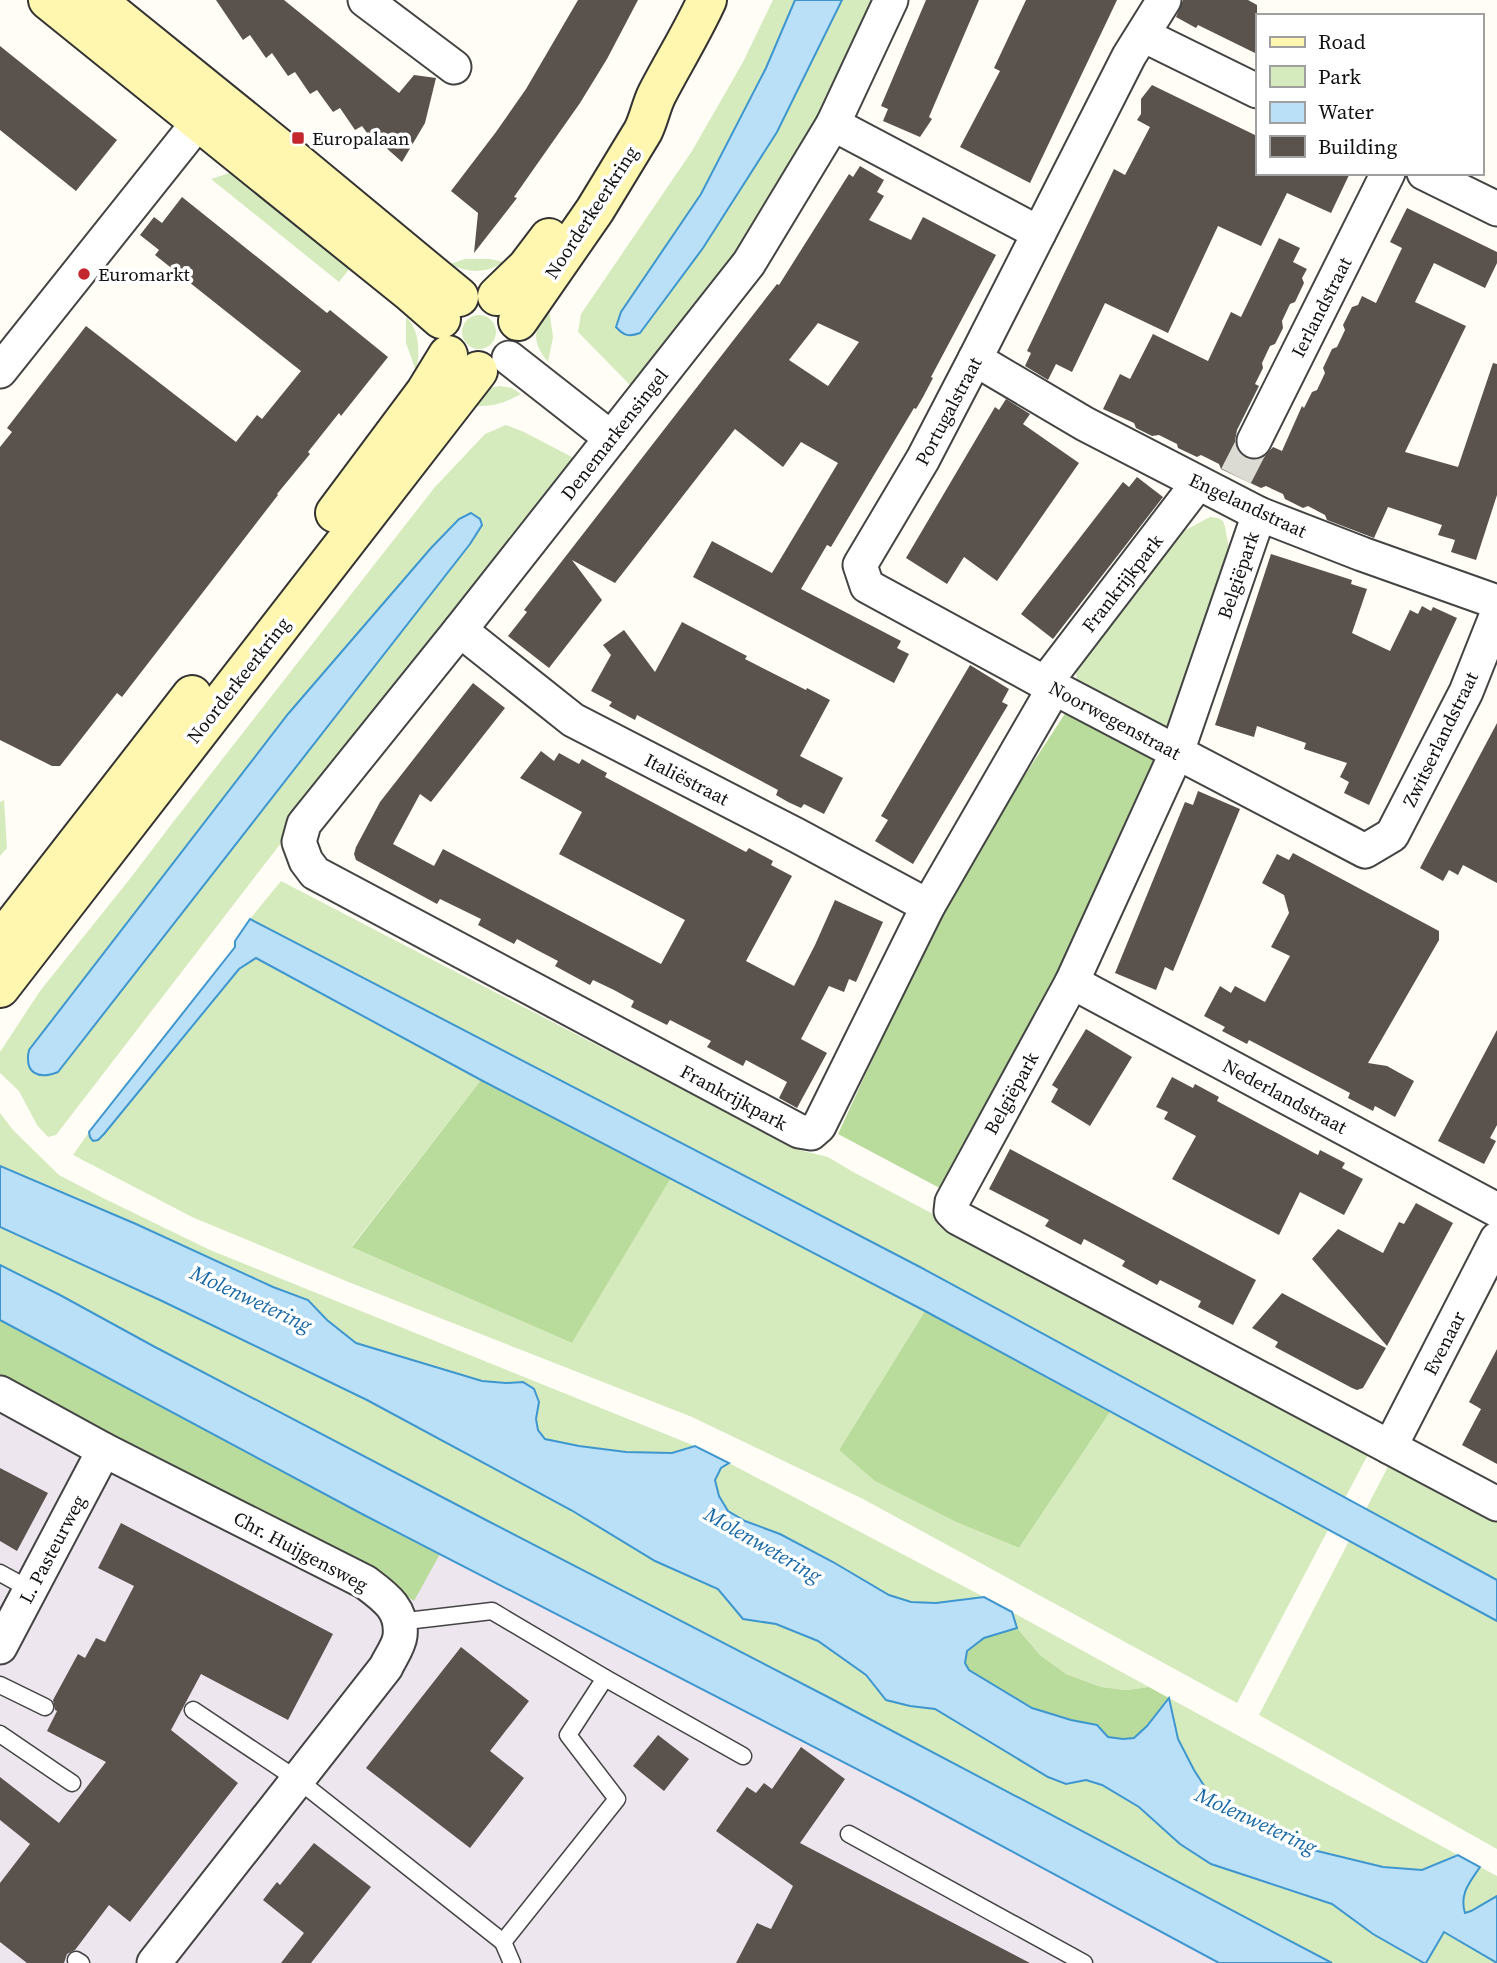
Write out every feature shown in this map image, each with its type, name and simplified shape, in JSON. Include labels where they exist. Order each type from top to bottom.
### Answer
[{"type":"street","points":[[48,0],[208,110]]},
{"type":"street","points":[[96,0],[208,110],[410,292],[467,340],[611,438]]},
{"type":"street","points":[[365,0],[401,11],[454,67]]},
{"type":"street","name":"Noorderkeerkring","points":[[507,308],[595,210],[643,131],[655,98],[707,0]]},
{"type":"street","name":"Denemarkensingel","points":[[299,842],[304,824],[749,263],[833,124],[891,0]]},
{"type":"street","name":"Portugalstraat","points":[[867,586],[860,565],[923,459],[1129,56],[1164,0]]},
{"type":"street","points":[[1143,35],[1256,91]]},
{"type":"street","points":[[0,371],[208,110]]},
{"type":"street","points":[[833,124],[1039,233]]},
{"type":"street","name":"Ierlandstraat","points":[[1254,441],[1387,175]]},
{"type":"street","points":[[1428,175],[1497,209]]},
{"type":"street","points":[[478,292],[507,308],[518,341],[467,340],[478,292]]},
{"type":"street","name":"Noorderkeerkring","points":[[0,942],[467,340]]},
{"type":"street","name":"Noorderkeerkring","points":[[0,988],[467,340]]},
{"type":"street","name":"Engelandstraat","points":[[975,359],[1085,424],[1220,485],[1259,514],[1497,602]]},
{"type":"street","name":"Frankrijkpark","points":[[299,842],[306,861],[315,873],[799,1131],[811,1133],[819,1126],[928,906],[1049,685],[1220,485]]},
{"type":"street","name":"Belgiëpark","points":[[1259,514],[1177,752],[1072,982],[952,1202],[951,1211],[970,1224],[1390,1447]]},
{"type":"street","name":"Noorwegenstraat","points":[[867,586],[1365,851]]},
{"type":"street","name":"Zwitserlandstraat","points":[[1365,851],[1392,835],[1466,692],[1497,614]]},
{"type":"street","name":"Italiëstraat","points":[[460,630],[573,720],[928,906]]},
{"type":"street","name":"Nederlandstraat","points":[[1072,982],[1497,1210]]},
{"type":"street","name":"Evenaar","points":[[1390,1447],[1497,1239]]},
{"type":"street","name":"Chr. Huijgensweg","points":[[0,1392],[104,1450],[365,1582],[385,1597],[398,1614],[398,1622]]},
{"type":"street","points":[[1390,1447],[1497,1504]]},
{"type":"street","name":"L. Pasteurweg","points":[[0,1647],[104,1450]]},
{"type":"street","points":[[154,1963],[386,1667],[400,1637],[398,1622]]},
{"type":"lane","points":[[0,1573],[31,1590]]},
{"type":"lane","points":[[398,1622],[492,1611],[743,1756]]},
{"type":"lane","points":[[503,1942],[617,1799],[568,1735],[605,1678]]},
{"type":"lane","points":[[0,1685],[45,1707]]},
{"type":"lane","points":[[193,1710],[298,1780],[503,1942],[512,1963]]},
{"type":"lane","points":[[0,1734],[72,1783]]},
{"type":"lane","points":[[849,1834],[1084,1963]]},
{"type":"shaded area","points":[[0,1315],[1244,1963],[0,1963]]},
{"type":"green space","points":[[773,0],[795,0],[767,68],[701,194],[621,312],[703,248],[777,132],[842,0],[880,0],[838,90],[721,277],[635,390],[578,332],[581,314],[692,151],[743,62]]},
{"type":"green space","points":[[235,171],[355,262],[339,282],[211,179]]},
{"type":"green space","points":[[465,259],[503,262],[490,269],[477,271],[450,264]]},
{"type":"green space","points":[[549,308],[553,337],[548,362],[538,347],[536,335]]},
{"type":"green space","points":[[479,315],[491,320],[496,332],[491,344],[479,349],[467,344],[462,332],[467,320]]},
{"type":"green space","points":[[406,317],[411,322],[418,342],[416,371],[406,343]]},
{"type":"green space","points":[[489,388],[512,388],[521,394],[496,404],[468,406]]},
{"type":"green space","points":[[506,425],[572,457],[573,464],[56,1135],[48,1137],[37,1125],[19,1091],[0,1073],[0,1052],[40,991],[435,487],[485,434]],"holes":[[[481,525],[470,544],[58,1072],[47,1076],[29,1050],[288,714]]]},
{"type":"green space","points":[[1210,517],[1223,521],[1231,558],[1170,731],[1077,681],[1075,662],[1180,533]]},
{"type":"green space","points":[[1068,709],[1156,757],[1057,991],[949,1193],[838,1134],[920,956],[965,867]]},
{"type":"green space","points":[[4,800],[7,848],[0,856],[0,802]]},
{"type":"green space","points":[[281,881],[799,1150],[828,1157],[1373,1445],[1345,1498],[920,1267],[250,919]]},
{"type":"green space","points":[[235,947],[481,1080],[352,1246],[572,1343],[671,1178],[925,1311],[839,1450],[876,1481],[956,1522],[1019,1548],[1110,1412],[1328,1530],[1237,1703],[863,1499],[692,1417],[351,1283],[192,1217],[73,1155]]},
{"type":"green space","points":[[481,1080],[671,1178],[572,1343],[352,1247]]},
{"type":"green space","points":[[0,1113],[13,1130],[59,1175],[210,1250],[695,1446],[669,1453],[604,1450],[544,1437],[537,1425],[539,1401],[523,1382],[482,1381],[356,1343],[327,1320],[308,1300],[0,1166]]},
{"type":"green space","points":[[0,1227],[162,1301],[367,1400],[571,1510],[655,1561],[718,1589],[743,1619],[776,1624],[818,1641],[866,1675],[886,1700],[935,1709],[1066,1784],[1086,1780],[1102,1785],[1139,1807],[1180,1844],[1247,1877],[1332,1904],[1373,1934],[1424,1963],[1332,1963],[0,1265]]},
{"type":"green space","points":[[925,1311],[1110,1412],[1019,1548],[956,1522],[875,1481],[839,1450]]},
{"type":"green space","points":[[0,1320],[440,1554],[414,1601],[353,1560],[0,1380]]},
{"type":"green space","points":[[1392,1459],[1497,1514],[1497,1580],[1366,1509]]},
{"type":"green space","points":[[729,1463],[984,1597],[936,1603],[911,1602],[889,1595],[780,1534],[745,1521],[728,1511],[719,1496],[715,1480],[721,1468]]},
{"type":"green space","points":[[1349,1541],[1497,1621],[1497,1849],[1259,1715]]},
{"type":"green space","points":[[1012,1612],[1149,1687],[1126,1690],[1101,1687],[1066,1674],[1040,1655],[1017,1628]]},
{"type":"green space","points":[[1017,1628],[1040,1655],[1066,1674],[1101,1687],[1126,1690],[1149,1687],[1169,1698],[1134,1738],[1123,1739],[1108,1737],[1097,1725],[1032,1708],[969,1670],[965,1663],[967,1651],[984,1638]]},
{"type":"green space","points":[[1169,1698],[1458,1855],[1422,1870],[1383,1867],[1309,1849],[1238,1819],[1210,1795],[1194,1770],[1178,1739]]},
{"type":"green space","points":[[1480,1867],[1497,1876],[1497,1896],[1465,1913],[1464,1894]]},
{"type":"green space","points":[[1444,1932],[1497,1963],[1426,1963]]},
{"type":"water","points":[[795,0],[842,0],[777,132],[703,248],[640,333],[624,334],[616,327],[621,312],[701,194],[766,68]]},
{"type":"water","points":[[471,513],[480,519],[482,525],[470,544],[58,1072],[44,1075],[34,1073],[29,1064],[29,1050],[288,714],[431,548],[459,519]]},
{"type":"water","points":[[250,919],[920,1267],[1497,1580],[1497,1621],[925,1311],[481,1080],[256,958],[239,969],[104,1134],[93,1141],[89,1132],[235,947],[235,941]]},
{"type":"water","name":"Molenwetering","points":[[0,1166],[308,1300],[327,1320],[356,1343],[482,1381],[523,1382],[534,1389],[539,1402],[536,1419],[538,1430],[545,1439],[626,1452],[672,1453],[695,1446],[729,1463],[721,1468],[715,1480],[719,1496],[728,1511],[745,1521],[780,1534],[889,1595],[911,1602],[936,1603],[984,1597],[1012,1612],[1017,1628],[984,1638],[967,1651],[965,1663],[969,1670],[1032,1708],[1097,1725],[1108,1737],[1123,1739],[1134,1738],[1169,1698],[1178,1739],[1194,1770],[1210,1795],[1238,1819],[1309,1849],[1383,1867],[1422,1870],[1458,1855],[1480,1867],[1466,1888],[1463,1900],[1465,1913],[1497,1896],[1497,1963],[1444,1932],[1424,1963],[1373,1934],[1332,1904],[1211,1864],[1180,1844],[1139,1807],[1102,1785],[1086,1780],[1066,1784],[1048,1777],[935,1709],[886,1700],[866,1675],[818,1641],[776,1624],[743,1619],[718,1589],[655,1561],[571,1510],[367,1400],[162,1301],[0,1227]]},
{"type":"water","points":[[0,1265],[1332,1963],[1219,1963],[911,1797],[364,1515],[0,1320]]},
{"type":"building","points":[[216,0],[284,0],[399,93],[414,75],[436,78],[425,123],[402,162],[383,145],[378,148],[362,126],[355,130],[340,108],[333,112],[317,90],[310,94],[295,72],[288,76],[272,53],[266,58],[250,35],[243,40]]},
{"type":"building","points":[[578,0],[638,0],[580,103],[514,197],[517,198],[474,253],[478,213],[451,191],[526,89]]},
{"type":"building","points":[[926,0],[979,0],[929,117],[932,119],[920,137],[883,121],[888,109],[881,106]]},
{"type":"building","points":[[1026,0],[1117,0],[1030,183],[960,147],[1000,71],[994,68]]},
{"type":"building","points":[[1183,0],[1248,0],[1257,5],[1256,54],[1198,25],[1196,28],[1176,17]]},
{"type":"building","points":[[0,46],[117,140],[76,191],[0,130]]},
{"type":"building","points":[[1152,85],[1256,136],[1256,175],[1349,175],[1331,213],[1287,193],[1261,246],[1218,226],[1168,333],[1105,303],[1072,372],[1056,364],[1048,380],[1025,366],[1031,353],[1027,351],[1114,169],[1125,175],[1150,127],[1137,120],[1141,114],[1141,99]]},
{"type":"building","points":[[860,166],[884,180],[877,192],[884,196],[869,220],[911,240],[923,217],[996,255],[916,409],[914,408],[831,547],[827,545],[801,589],[901,641],[897,648],[909,654],[894,683],[693,577],[712,541],[772,573],[838,463],[801,442],[783,467],[735,429],[615,583],[572,560],[602,600],[549,668],[508,636],[527,612],[524,610],[777,284],[779,285],[849,174],[853,177]],"holes":[[[818,323],[859,342],[828,386],[789,360]]]},
{"type":"building","points":[[182,197],[327,313],[330,310],[388,357],[308,452],[310,454],[122,697],[117,693],[60,766],[52,766],[0,740],[0,447],[12,432],[7,428],[86,326],[236,442],[257,415],[262,419],[301,371],[155,255],[159,250],[140,235],[154,217],[162,223]]},
{"type":"building","points":[[1407,208],[1497,252],[1497,263],[1485,288],[1434,263],[1415,302],[1466,326],[1405,452],[1458,467],[1493,363],[1497,364],[1497,495],[1476,560],[1451,552],[1455,540],[1438,535],[1442,525],[1388,507],[1374,538],[1327,520],[1325,515],[1308,506],[1303,508],[1285,499],[1283,494],[1244,480],[1221,469],[1219,464],[1178,448],[1177,444],[1159,435],[1152,436],[1136,428],[1134,423],[1103,409],[1120,374],[1130,379],[1153,334],[1208,361],[1231,312],[1241,317],[1279,238],[1300,248],[1293,262],[1307,269],[1302,278],[1304,283],[1295,302],[1290,304],[1275,344],[1270,346],[1262,363],[1263,368],[1255,384],[1259,386],[1237,430],[1235,441],[1238,451],[1246,458],[1256,460],[1264,457],[1273,447],[1282,451],[1302,406],[1304,408],[1312,392],[1317,390],[1325,373],[1323,368],[1332,349],[1337,347],[1345,330],[1343,325],[1352,307],[1358,305],[1362,296],[1376,303],[1402,248],[1390,242]]},
{"type":"building","points":[[1006,399],[1030,414],[1023,424],[1079,463],[997,581],[964,557],[947,584],[906,558],[995,407],[999,410]]},
{"type":"building","points":[[1137,477],[1163,497],[1053,639],[1021,614],[1123,482],[1129,487]]},
{"type":"building","points":[[1271,554],[1352,580],[1351,584],[1367,589],[1352,633],[1390,651],[1410,610],[1418,614],[1422,606],[1431,611],[1433,607],[1457,618],[1369,805],[1344,793],[1349,782],[1340,777],[1347,763],[1304,749],[1306,743],[1257,726],[1254,737],[1215,725]]},
{"type":"building","points":[[682,622],[747,656],[745,659],[830,700],[800,756],[843,778],[824,814],[804,804],[801,808],[788,802],[776,795],[778,790],[637,715],[635,720],[609,706],[612,702],[591,691],[611,655],[603,645],[624,630],[655,672]]},
{"type":"building","points":[[970,665],[1009,689],[1002,702],[1008,705],[913,864],[875,841],[888,820],[881,816]]},
{"type":"building","points":[[473,683],[505,708],[431,802],[420,794],[393,844],[434,866],[443,849],[661,964],[685,920],[559,854],[582,812],[520,778],[541,751],[554,761],[559,753],[579,764],[582,759],[607,773],[605,777],[746,852],[749,848],[773,861],[771,865],[792,876],[746,961],[794,986],[835,900],[883,922],[856,982],[849,979],[844,992],[829,986],[801,1039],[827,1053],[797,1108],[779,1098],[787,1082],[746,1060],[743,1066],[707,1047],[711,1041],[670,1020],[667,1025],[631,1007],[634,1001],[614,990],[593,980],[590,985],[555,966],[558,961],[517,939],[514,944],[478,925],[481,919],[440,899],[437,904],[356,860],[356,847],[380,802]]},
{"type":"building","points":[[1497,723],[1497,883],[1463,865],[1458,875],[1449,870],[1443,881],[1420,868]]},
{"type":"building","points":[[1198,791],[1240,809],[1173,971],[1165,967],[1156,990],[1115,973],[1185,802],[1193,805]]},
{"type":"building","points":[[1293,853],[1439,931],[1439,940],[1368,1063],[1387,1066],[1414,1081],[1395,1117],[1375,1106],[1373,1111],[1348,1098],[1350,1093],[1249,1040],[1247,1044],[1222,1031],[1225,1027],[1204,1016],[1220,986],[1231,993],[1235,986],[1265,1002],[1290,956],[1271,947],[1289,913],[1284,895],[1262,883],[1277,854],[1289,860]]},
{"type":"building","points":[[1086,1029],[1132,1057],[1090,1126],[1051,1102],[1058,1089],[1052,1085]]},
{"type":"building","points":[[1497,1030],[1497,1125],[1490,1138],[1496,1141],[1484,1164],[1438,1141]]},
{"type":"building","points":[[1172,1077],[1193,1088],[1195,1084],[1219,1097],[1217,1101],[1318,1155],[1320,1150],[1345,1163],[1342,1168],[1363,1179],[1344,1215],[1300,1192],[1279,1235],[1172,1179],[1196,1136],[1164,1119],[1168,1112],[1156,1107]]},
{"type":"building","points":[[1010,1149],[1256,1280],[1233,1325],[1198,1307],[1201,1301],[1160,1280],[1157,1285],[1122,1266],[1125,1261],[1084,1239],[1081,1245],[1045,1226],[1049,1220],[989,1189]]},
{"type":"building","points":[[1416,1203],[1453,1223],[1387,1346],[1312,1259],[1338,1229],[1383,1253],[1399,1222],[1404,1224]]},
{"type":"building","points":[[1282,1293],[1386,1348],[1363,1388],[1352,1388],[1275,1347],[1278,1342],[1252,1328]]},
{"type":"building","points":[[1497,1349],[1497,1464],[1462,1445],[1481,1409],[1469,1402]]},
{"type":"building","points":[[0,1468],[48,1493],[17,1551],[0,1541]]},
{"type":"building","points":[[121,1523],[333,1634],[288,1720],[201,1674],[171,1730],[238,1783],[130,1922],[109,1905],[75,1950],[67,1954],[64,1963],[27,1963],[0,1942],[0,1883],[30,1844],[0,1820],[0,1777],[59,1823],[106,1762],[47,1731],[57,1711],[53,1700],[78,1654],[85,1658],[96,1638],[105,1642],[134,1586],[98,1568]]},
{"type":"building","points":[[461,1647],[529,1701],[490,1751],[524,1778],[470,1848],[366,1768]]},
{"type":"building","points":[[658,1735],[689,1759],[664,1791],[633,1766]]},
{"type":"building","points":[[801,1747],[845,1779],[800,1843],[1030,1963],[736,1963],[757,1923],[771,1929],[793,1886],[716,1831],[747,1787],[756,1793],[764,1783],[772,1789]]},
{"type":"building","points":[[314,1843],[371,1887],[311,1963],[281,1963],[304,1933],[263,1900],[277,1882],[280,1885]]},
{"type":"tunnel","points":[[1236,476],[1254,441]]},
{"type":"place","name":"Europalaan","points":[[298,138]]},
{"type":"place","name":"Euromarkt","points":[[84,274]]}]
